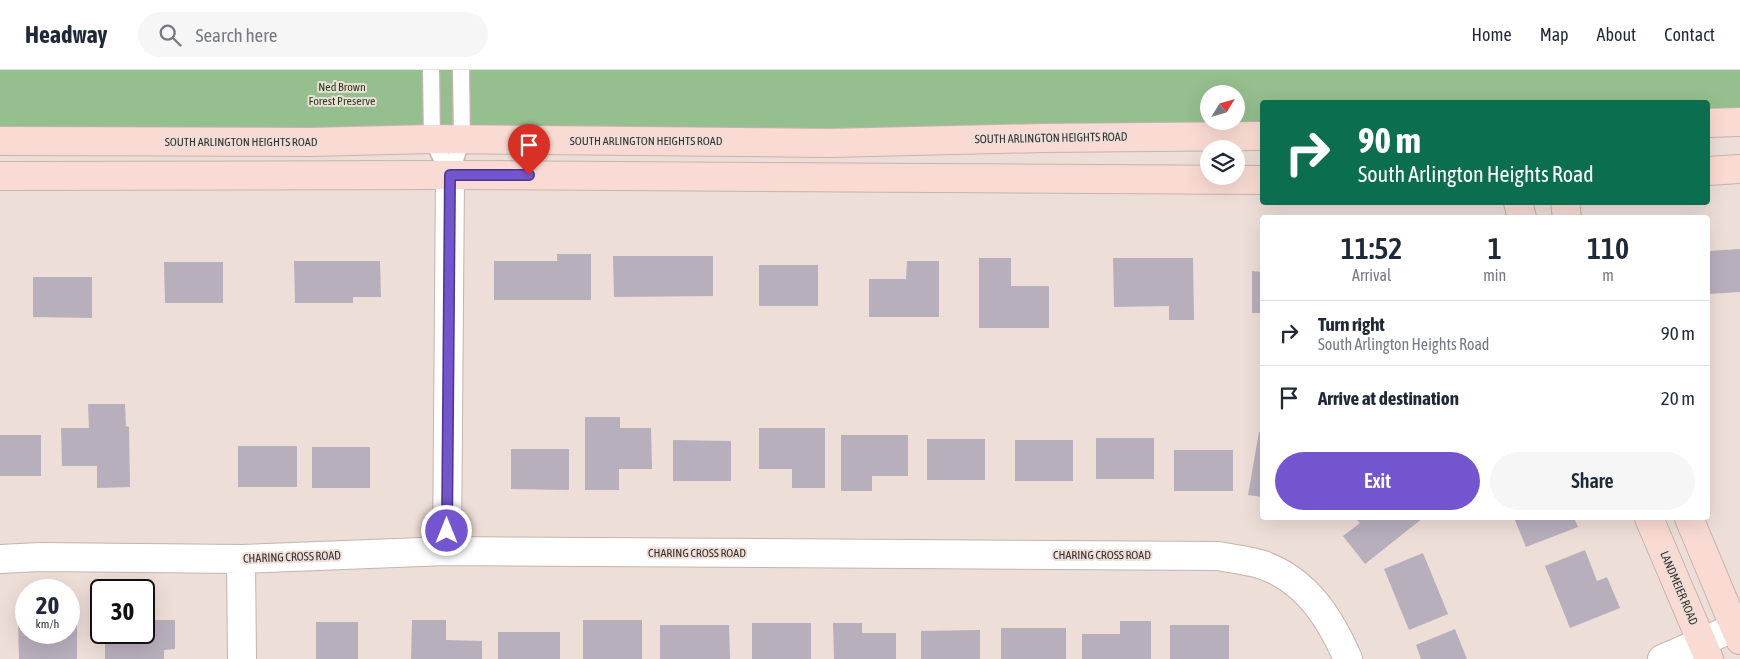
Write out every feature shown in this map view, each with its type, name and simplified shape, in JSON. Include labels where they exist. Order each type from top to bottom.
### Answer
[{"type":"main road","points":[[1710,124],[1740,122]]},
{"type":"main road","name":"SOUTH ARLINGTON HEIGHTS ROAD","points":[[0,141],[311,142],[462,139],[830,143],[1044,138],[1260,136]]},
{"type":"main road","points":[[1710,171],[1740,169]]},
{"type":"main road","points":[[0,176],[450,175],[1260,180]]},
{"type":"main road","name":"LANDMEIER ROAD","points":[[1650,520],[1705,650]]},
{"type":"main road","points":[[1690,520],[1738,631]]},
{"type":"street","points":[[447,551],[450,175]]},
{"type":"street","name":"CHARING CROSS ROAD","points":[[0,559],[40,557],[241,559],[447,551],[1218,556],[1263,565],[1300,585],[1331,622],[1348,659]]},
{"type":"street","points":[[241,559],[242,659]]},
{"type":"street","points":[[1662,659],[1705,650],[1738,631]]},
{"type":"lane","points":[[431,70],[432,139],[450,175]]},
{"type":"lane","points":[[450,175],[462,139],[461,70]]},
{"type":"green space","name":"Ned Brown Forest Preserve","points":[[0,70],[1740,70],[1740,122],[1710,123],[1710,100],[1260,100],[1260,136],[0,141]]},
{"type":"building","points":[[1740,249],[1740,292],[1710,294],[1710,251]]},
{"type":"building","points":[[557,254],[591,254],[591,300],[494,300],[494,261],[557,261]]},
{"type":"building","points":[[613,256],[713,256],[713,296],[614,297]]},
{"type":"building","points":[[979,258],[1011,258],[1011,286],[1049,286],[1049,328],[979,328]]},
{"type":"building","points":[[1113,258],[1193,258],[1194,320],[1169,320],[1169,306],[1114,307]]},
{"type":"building","points":[[294,261],[380,261],[381,297],[353,297],[353,303],[295,303]]},
{"type":"building","points":[[907,261],[939,261],[939,317],[869,317],[869,279],[906,279]]},
{"type":"building","points":[[164,262],[223,262],[223,303],[165,303]]},
{"type":"building","points":[[759,265],[818,265],[818,306],[759,306]]},
{"type":"building","points":[[1252,271],[1260,272],[1260,313],[1252,313]]},
{"type":"building","points":[[33,277],[92,277],[92,318],[33,317]]},
{"type":"building","points":[[88,404],[125,404],[126,426],[129,427],[130,487],[97,488],[97,466],[62,466],[61,428],[89,428]]},
{"type":"building","points":[[585,417],[620,417],[620,428],[651,428],[652,469],[619,469],[619,490],[585,490]]},
{"type":"building","points":[[759,428],[825,428],[825,488],[792,488],[792,469],[759,469]]},
{"type":"building","points":[[1259,432],[1260,497],[1248,495]]},
{"type":"building","points":[[0,435],[41,435],[41,476],[0,476]]},
{"type":"building","points":[[841,435],[908,435],[908,476],[872,476],[872,491],[841,491]]},
{"type":"building","points":[[1096,438],[1154,438],[1154,479],[1096,479]]},
{"type":"building","points":[[927,439],[985,439],[985,480],[927,480]]},
{"type":"building","points":[[673,440],[731,441],[731,481],[673,481]]},
{"type":"building","points":[[1015,440],[1073,440],[1073,481],[1015,481]]},
{"type":"building","points":[[238,446],[297,446],[297,487],[238,487]]},
{"type":"building","points":[[312,447],[370,447],[370,488],[312,488]]},
{"type":"building","points":[[511,449],[569,449],[569,490],[511,489]]},
{"type":"building","points":[[1174,450],[1233,450],[1233,491],[1174,491]]},
{"type":"building","points":[[1357,520],[1420,520],[1365,564],[1343,536],[1360,523]]},
{"type":"building","points":[[1515,520],[1575,520],[1578,527],[1526,547]]},
{"type":"building","points":[[1585,550],[1597,581],[1607,577],[1620,608],[1570,628],[1545,566]]},
{"type":"building","points":[[1423,553],[1448,614],[1409,630],[1384,569]]},
{"type":"building","points":[[155,620],[175,620],[175,649],[164,650],[164,659],[105,659],[105,644],[155,644]]},
{"type":"building","points":[[412,620],[446,620],[446,640],[482,641],[482,659],[411,659]]},
{"type":"building","points":[[583,620],[642,620],[642,659],[583,659]]},
{"type":"building","points":[[1120,621],[1151,621],[1151,659],[1082,659],[1082,634],[1120,634]]},
{"type":"building","points":[[316,622],[358,622],[358,659],[316,659]]},
{"type":"building","points":[[752,623],[811,623],[811,659],[752,659]]},
{"type":"building","points":[[833,623],[862,623],[862,633],[896,633],[896,659],[834,659]]},
{"type":"building","points":[[660,625],[729,625],[730,659],[660,659]]},
{"type":"building","points":[[1170,625],[1229,625],[1229,659],[1170,659]]},
{"type":"building","points":[[1001,628],[1066,628],[1066,659],[1001,659]]},
{"type":"building","points":[[1455,629],[1467,659],[1421,659],[1416,645]]},
{"type":"building","points":[[980,630],[980,659],[921,659],[921,631]]},
{"type":"building","points":[[498,632],[560,632],[560,659],[498,659]]},
{"type":"building","points":[[19,644],[77,644],[77,659],[19,659]]},
{"type":"route","points":[[447,531],[450,175],[529,175]]}]
